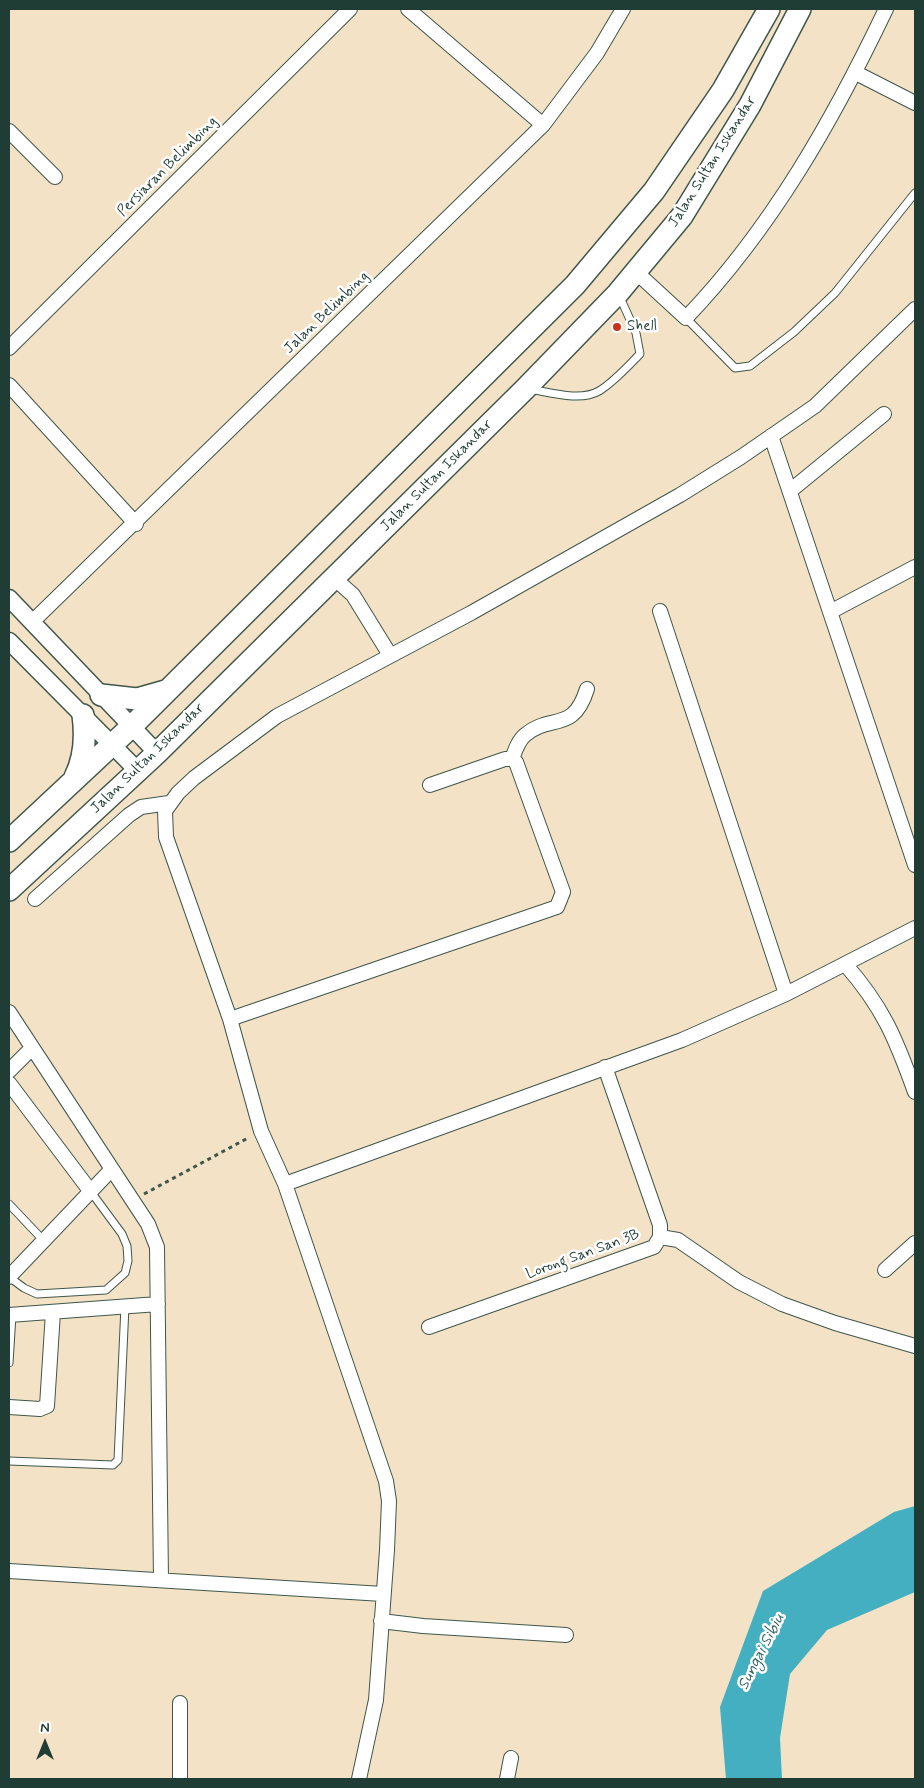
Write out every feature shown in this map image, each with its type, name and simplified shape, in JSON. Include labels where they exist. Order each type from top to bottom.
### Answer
[{"type":"main road","name":"Jalan Sultan Iskandar","points":[[9,841],[132,726],[575,285],[654,191],[723,90],[769,9]]},
{"type":"main road","name":"Jalan Sultan Iskandar","points":[[9,890],[157,753],[525,389],[618,293],[682,216],[750,105],[800,9]]},
{"type":"main road","points":[[102,695],[137,699],[154,696],[169,689]]},
{"type":"main road","points":[[71,784],[84,751],[86,733],[83,715]]},
{"type":"street","name":"Persiaran Belimbing","points":[[9,348],[350,9]]},
{"type":"street","points":[[408,9],[543,125]]},
{"type":"street","name":"Jalan Belimbing","points":[[32,622],[136,524],[543,125],[597,53],[623,9]]},
{"type":"street","points":[[636,272],[686,318],[772,214],[856,73],[886,9]]},
{"type":"street","points":[[856,73],[915,103]]},
{"type":"street","points":[[9,131],[55,177]]},
{"type":"street","points":[[359,1779],[376,1700],[388,1501],[386,1481],[285,1184],[261,1131],[230,1019],[166,837],[165,811],[169,803],[194,778],[277,716],[390,654],[471,613],[680,495],[771,436],[815,406],[915,309]]},
{"type":"street","points":[[9,385],[136,524]]},
{"type":"street","points":[[790,491],[884,414]]},
{"type":"street","points":[[771,436],[830,612],[911,835],[915,865]]},
{"type":"street","points":[[830,612],[915,567]]},
{"type":"street","points":[[334,578],[353,596],[390,654]]},
{"type":"street","points":[[9,598],[157,753]]},
{"type":"street","points":[[660,611],[786,994]]},
{"type":"street","points":[[9,641],[137,770]]},
{"type":"street","points":[[512,759],[524,736],[533,730],[572,716],[579,710],[587,689]]},
{"type":"street","points":[[230,1019],[558,907],[563,892],[516,762],[512,759],[505,759],[430,785]]},
{"type":"street","points":[[36,899],[129,815],[141,807],[169,803]]},
{"type":"street","points":[[285,1184],[682,1040],[786,994],[915,928]]},
{"type":"street","points":[[845,964],[870,993],[881,1010],[899,1046],[915,1092]]},
{"type":"street","points":[[9,1012],[148,1224],[157,1247],[160,1580]]},
{"type":"street","points":[[9,1071],[32,1048]]},
{"type":"street","name":"Lorong San San 3B","points":[[429,1327],[654,1247],[660,1237],[660,1225],[605,1068]]},
{"type":"street","points":[[9,1083],[90,1192]]},
{"type":"street","points":[[9,1277],[111,1170]]},
{"type":"street","points":[[660,1237],[678,1240],[739,1282],[782,1304],[835,1323],[915,1346]]},
{"type":"street","points":[[885,1270],[915,1243]]},
{"type":"street","points":[[10,1315],[158,1304]]},
{"type":"street","points":[[9,1408],[40,1409],[47,1406],[49,1400],[53,1312]]},
{"type":"street","points":[[9,1571],[383,1594]]},
{"type":"street","points":[[381,1621],[423,1626],[566,1635]]},
{"type":"street","points":[[180,1703],[180,1779]]},
{"type":"street","points":[[507,1779],[511,1758]]},
{"type":"lane","points":[[686,318],[735,368],[750,366],[794,332],[836,293],[915,192]]},
{"type":"lane","points":[[525,389],[575,396],[589,395],[599,391],[640,354],[636,333],[618,293]]},
{"type":"lane","points":[[9,1277],[24,1288],[37,1294],[106,1290],[125,1273],[128,1261],[127,1246],[122,1234],[90,1192]]},
{"type":"lane","points":[[9,1204],[44,1241]]},
{"type":"lane","points":[[9,1460],[113,1465],[118,1460],[125,1306]]},
{"type":"lane","points":[[9,1363],[10,1315]]},
{"type":"path","points":[[132,1200],[261,1131]]},
{"type":"water","name":"Sungai Sibiu","points":[[915,1506],[915,1592],[827,1630],[790,1674],[780,1738],[782,1779],[726,1779],[720,1707],[763,1591],[894,1512]]},
{"type":"place","name":"Shell","points":[[617,327]]}]
